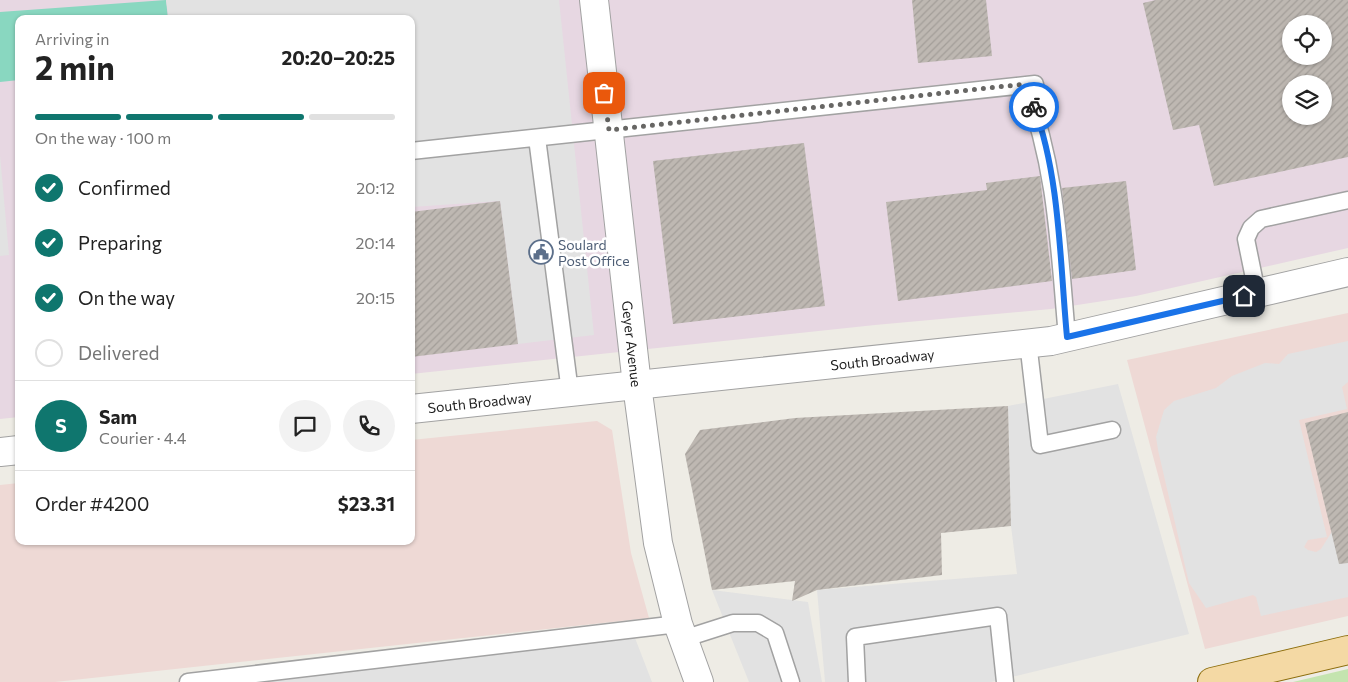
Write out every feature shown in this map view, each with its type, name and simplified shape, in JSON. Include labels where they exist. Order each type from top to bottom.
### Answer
[{"type":"main road","points":[[1212,682],[1348,650]]},
{"type":"street","name":"Geyer Avenue","points":[[594,0],[637,385],[658,543],[680,631],[699,682]]},
{"type":"street","name":"South Broadway","points":[[415,409],[1067,337],[1348,272]]},
{"type":"street","points":[[0,452],[15,450]]},
{"type":"lane","points":[[415,151],[1030,84],[1053,185],[1067,337]]},
{"type":"lane","points":[[537,138],[570,392]]},
{"type":"lane","points":[[1257,293],[1246,239],[1250,228],[1261,219],[1348,200]]},
{"type":"lane","points":[[1028,342],[1040,445],[1112,430]]},
{"type":"lane","points":[[857,682],[855,637],[998,616],[1004,682]]},
{"type":"lane","points":[[191,682],[680,631],[733,623],[758,623],[775,633],[791,682]]},
{"type":"shaded area","points":[[0,0],[1348,0],[1348,248],[1136,296],[1051,309],[875,325],[415,374],[415,15],[15,15],[15,417],[0,419]]},
{"type":"shaded area","points":[[166,0],[559,0],[594,335],[518,344],[500,201],[415,207],[415,15],[168,15]]},
{"type":"shaded area","points":[[0,155],[9,255],[0,256]]},
{"type":"shaded area","points":[[1348,313],[1348,616],[1205,649],[1127,360]]},
{"type":"shaded area","points":[[1348,341],[1348,382],[1342,387],[1347,409],[1299,420],[1327,537],[1308,540],[1304,547],[1316,552],[1321,549],[1333,530],[1348,526],[1348,597],[1261,616],[1256,597],[1253,595],[1206,608],[1189,583],[1158,450],[1156,437],[1164,410],[1174,401],[1216,388],[1232,376],[1265,363],[1279,364],[1288,354]]},
{"type":"shaded area","points":[[1118,384],[1189,634],[991,682],[825,682],[817,590],[1017,574],[1011,526],[1008,406]]},
{"type":"shaded area","points":[[597,421],[612,430],[631,553],[649,618],[55,682],[0,682],[0,485],[15,483],[15,545],[415,545],[415,440]]},
{"type":"shaded area","points":[[712,590],[808,602],[822,682],[749,682]]},
{"type":"shaded area","points":[[635,638],[652,682],[219,682]]},
{"type":"green space","points":[[166,0],[168,15],[15,15],[15,80],[0,82],[0,12]]},
{"type":"green space","points":[[1348,669],[1348,682],[1293,682]]},
{"type":"building","points":[[912,0],[986,0],[992,56],[918,63]]},
{"type":"building","points":[[1156,0],[1348,0],[1348,157],[1214,186],[1199,125],[1173,130],[1143,3]]},
{"type":"building","points":[[804,143],[825,306],[673,324],[653,161]]},
{"type":"building","points":[[1040,176],[1052,281],[898,301],[886,202],[987,190],[986,183]]},
{"type":"building","points":[[1126,181],[1136,270],[1072,279],[1062,188]]},
{"type":"building","points":[[500,201],[518,344],[415,357],[415,212]]},
{"type":"building","points":[[1008,406],[1011,526],[941,533],[942,575],[817,590],[792,601],[795,581],[712,590],[685,454],[700,430],[795,418]]},
{"type":"building","points":[[1348,412],[1348,563],[1339,564],[1305,423]]},
{"type":"way so far","points":[[604,93],[609,130],[1025,84],[1034,107]]},
{"type":"place","name":"Soulard Post Office","points":[[541,252]]},
{"type":"route","points":[[1034,107],[1040,122],[1053,185],[1067,337],[1244,296]]}]
